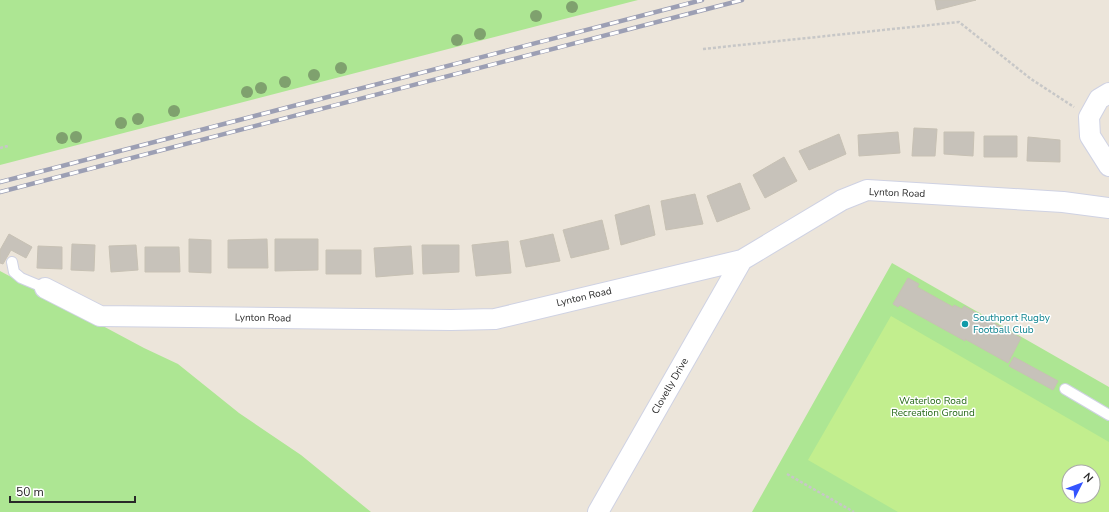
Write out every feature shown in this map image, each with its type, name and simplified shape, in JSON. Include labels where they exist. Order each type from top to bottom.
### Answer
[{"type":"street","points":[[1109,94],[1098,99],[1089,117],[1090,136],[1109,166]]},
{"type":"street","name":"Lynton Road","points":[[45,288],[100,316],[451,320],[495,318],[742,260],[842,200],[867,190],[1063,202],[1109,208]]},
{"type":"street","name":"Clovelly Drive","points":[[598,512],[742,260]]},
{"type":"lane","points":[[12,262],[14,272],[21,278],[45,288]]},
{"type":"lane","points":[[1065,389],[1109,415]]},
{"type":"path","points":[[703,49],[959,22],[1031,79],[1089,117]]},
{"type":"path","points":[[0,148],[8,146]]},
{"type":"path","points":[[787,474],[854,512]]},
{"type":"green space","points":[[0,0],[638,0],[0,165]]},
{"type":"green space","name":"Waterloo Road Recreation Ground","points":[[892,263],[1109,387],[1109,512],[752,512]]},
{"type":"green space","points":[[0,271],[144,348],[178,364],[239,413],[301,455],[371,512],[0,512]]},
{"type":"green space","name":"Waterloo Road Recreation Ground","points":[[891,316],[1109,442],[1109,512],[898,512],[808,460]]},
{"type":"building","points":[[935,0],[976,0],[937,10]]},
{"type":"building","points":[[914,128],[937,129],[935,156],[912,156]]},
{"type":"building","points":[[898,132],[900,153],[859,156],[858,135]]},
{"type":"building","points":[[944,132],[974,132],[973,156],[944,154]]},
{"type":"building","points":[[839,134],[846,154],[809,170],[799,151]]},
{"type":"building","points":[[984,136],[1017,136],[1017,157],[984,157]]},
{"type":"building","points":[[1028,137],[1060,140],[1060,162],[1027,161]]},
{"type":"building","points":[[784,157],[797,181],[765,198],[753,175]]},
{"type":"building","points":[[740,183],[750,209],[717,222],[707,196]]},
{"type":"building","points":[[695,194],[703,224],[666,230],[661,201]]},
{"type":"building","points":[[649,205],[655,235],[621,245],[615,215]]},
{"type":"building","points":[[602,220],[609,249],[571,258],[563,230]]},
{"type":"building","points":[[9,234],[32,247],[26,258],[11,250],[3,264],[0,263],[0,250]]},
{"type":"building","points":[[553,234],[560,261],[526,267],[520,241]]},
{"type":"building","points":[[189,239],[211,240],[211,273],[189,272]]},
{"type":"building","points":[[267,239],[268,268],[228,268],[228,240]]},
{"type":"building","points":[[275,239],[318,239],[318,270],[275,271]]},
{"type":"building","points":[[508,241],[511,273],[476,276],[472,245]]},
{"type":"building","points":[[72,244],[95,245],[94,271],[71,270]]},
{"type":"building","points":[[136,245],[138,270],[111,272],[109,246]]},
{"type":"building","points":[[422,245],[459,245],[459,272],[423,274]]},
{"type":"building","points":[[38,246],[62,247],[62,269],[37,268]]},
{"type":"building","points":[[411,246],[413,274],[376,277],[374,248]]},
{"type":"building","points":[[145,247],[179,247],[180,272],[145,272]]},
{"type":"building","points":[[326,250],[361,250],[361,274],[326,274]]},
{"type":"building","name":"Southport Rugby Football Club","points":[[908,278],[919,284],[917,287],[953,307],[954,305],[962,309],[964,306],[1021,338],[1008,363],[900,305],[898,307],[893,304]]},
{"type":"building","points":[[1014,357],[1058,381],[1053,390],[1009,366]]},
{"type":"railway","points":[[0,182],[702,0]]},
{"type":"railway","points":[[0,192],[742,0]]},
{"type":"place","name":"Southport Rugby Football Club","points":[[965,324]]}]
